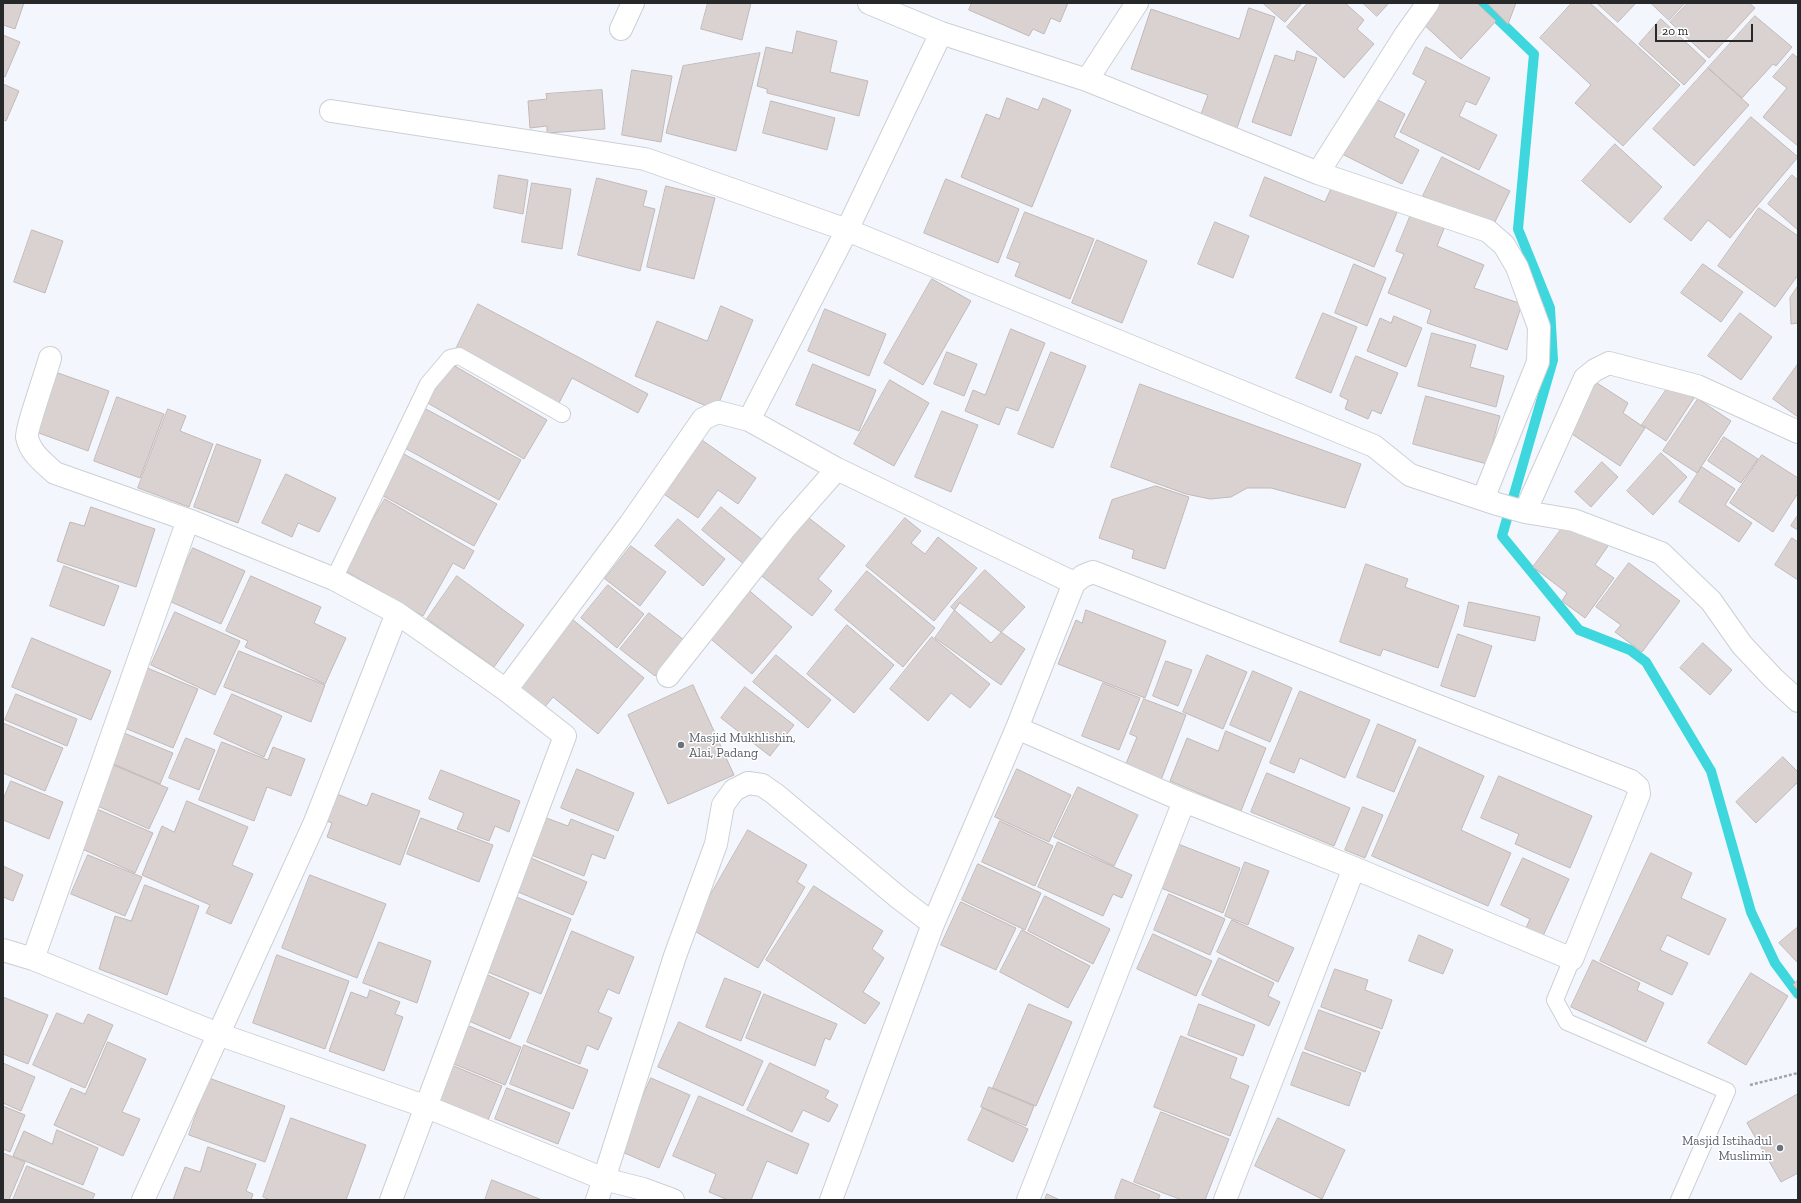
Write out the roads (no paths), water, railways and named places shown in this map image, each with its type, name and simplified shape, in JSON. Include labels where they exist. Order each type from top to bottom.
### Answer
[{"type":"street","points":[[621,29],[633,3]]},
{"type":"street","points":[[870,3],[941,33],[1087,80],[1318,173],[1488,231],[1504,245],[1517,267],[1539,327],[1538,362],[1505,506]]},
{"type":"street","points":[[1087,80],[1137,3]]},
{"type":"street","points":[[1318,173],[1406,34],[1428,3]]},
{"type":"street","points":[[749,420],[847,230],[941,33]]},
{"type":"street","points":[[331,111],[645,159],[847,230],[1374,446],[1410,476],[1505,506],[1573,520],[1661,553],[1711,602],[1742,645],[1773,678],[1798,701]]},
{"type":"street","points":[[50,358],[27,436],[31,449],[42,462],[55,473],[188,520],[334,579],[397,613],[506,690],[565,736],[391,1200]]},
{"type":"street","points":[[1505,506],[1585,378],[1595,370],[1610,363],[1697,386],[1798,432]]},
{"type":"street","points":[[506,690],[630,524],[703,418],[718,412],[749,420],[837,469],[1074,583]]},
{"type":"street","points":[[668,676],[786,527],[837,469]]},
{"type":"street","points":[[34,959],[188,520]]},
{"type":"street","points":[[831,1200],[933,924],[1017,728],[1074,583],[1083,576],[1093,572],[1631,781],[1638,787],[1639,794],[1572,959],[1354,868],[1184,801],[1017,728]]},
{"type":"street","points":[[143,1200],[315,822],[397,613]]},
{"type":"street","points":[[597,1200],[675,956],[716,844],[723,805],[734,790],[748,783],[762,785],[775,794],[899,898],[933,924]]},
{"type":"street","points":[[1028,1200],[1184,801]]},
{"type":"street","points":[[1225,1200],[1354,868]]},
{"type":"street","points":[[3,950],[34,959],[218,1034],[427,1107],[604,1179],[643,1189],[673,1200]]},
{"type":"lane","points":[[334,579],[428,384],[450,358],[459,356],[562,414]]},
{"type":"lane","points":[[1572,959],[1555,1000],[1567,1022],[1727,1091],[1679,1200]]},
{"type":"waterway","points":[[1481,3],[1534,54],[1518,229],[1550,308],[1553,360],[1502,536],[1579,630],[1630,650],[1646,662],[1711,771],[1751,912],[1775,963],[1798,994]]},
{"type":"place","name":"Masjid Mukhlishin, Alai, Padang","points":[[681,745]]},
{"type":"place","name":"Masjid Istihadul Muslimin","points":[[1780,1148]]}]
